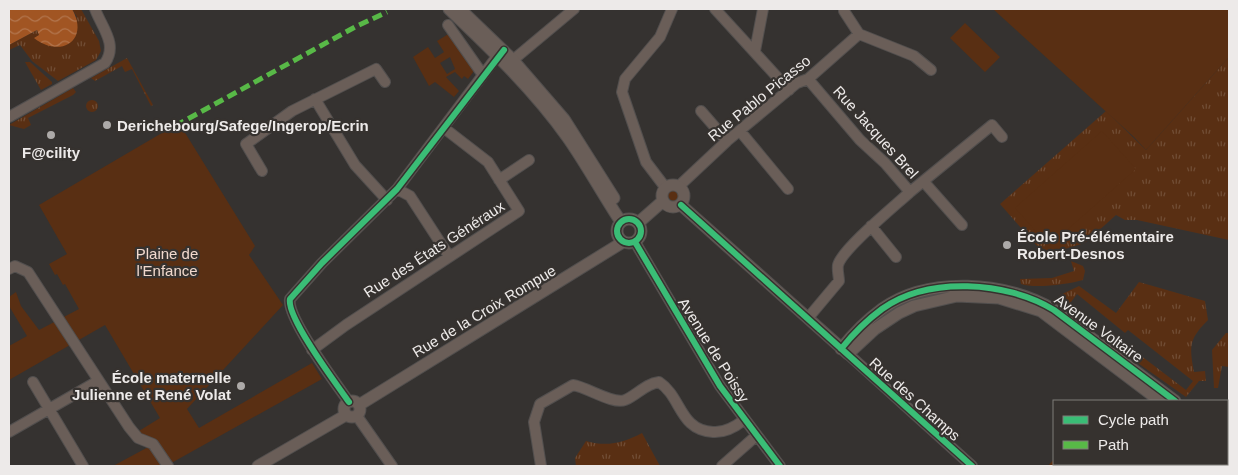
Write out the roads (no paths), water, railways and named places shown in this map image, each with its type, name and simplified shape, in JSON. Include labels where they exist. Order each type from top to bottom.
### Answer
[{"type":"street","points":[[89,9],[99,20]]},
{"type":"street","points":[[9,116],[105,63],[111,54],[111,44],[95,9]]},
{"type":"street","points":[[449,9],[501,53],[513,60],[564,119],[596,166],[623,221]]},
{"type":"street","points":[[460,9],[501,53],[567,138],[623,221]]},
{"type":"street","points":[[513,60],[574,9]]},
{"type":"street","points":[[665,187],[646,162],[622,92],[625,79],[660,37],[672,9]]},
{"type":"street","points":[[715,9],[789,90]]},
{"type":"street","points":[[755,51],[762,9]]},
{"type":"street","points":[[844,11],[859,34],[914,56],[931,70]]},
{"type":"street","points":[[448,24],[483,75]]},
{"type":"street","name":"Rue Pablo Picasso","points":[[679,186],[740,131],[797,83],[808,79],[859,34]]},
{"type":"street","points":[[392,466],[312,350],[289,302],[296,290],[322,262],[398,189],[501,53]]},
{"type":"street","points":[[262,170],[246,144],[292,111],[376,69],[385,82]]},
{"type":"street","name":"Rue Jacques Brel","points":[[808,79],[860,140],[885,163],[910,192],[870,226],[844,257],[838,265],[839,281],[808,318]]},
{"type":"street","points":[[315,100],[355,165],[387,200]]},
{"type":"street","points":[[701,112],[727,142]]},
{"type":"street","points":[[910,192],[992,125],[1002,137]]},
{"type":"street","name":"Rue des États Généraux","points":[[312,350],[346,325],[519,211],[488,162],[444,128]]},
{"type":"street","points":[[740,131],[788,189]]},
{"type":"street","points":[[499,180],[529,160]]},
{"type":"street","points":[[924,182],[962,225]]},
{"type":"street","points":[[682,201],[669,206],[663,201],[662,195],[665,187],[672,184],[679,186],[682,201],[697,219],[845,352]]},
{"type":"street","points":[[398,189],[410,196],[449,256]]},
{"type":"street","points":[[638,223],[663,201]]},
{"type":"street","points":[[632,220],[638,223],[642,231],[638,239],[629,242],[617,234],[623,221],[632,220]]},
{"type":"street","points":[[870,226],[896,257]]},
{"type":"street","name":"Rue de la Croix Rompue","points":[[258,466],[629,242]]},
{"type":"street","name":"Avenue de Poissy","points":[[629,242],[744,420],[780,466]]},
{"type":"street","points":[[9,269],[15,266],[28,272],[98,381],[138,438],[153,444],[168,466]]},
{"type":"street","name":"Avenue Voltaire","points":[[845,352],[853,335],[883,308],[913,295],[956,285],[998,290],[1034,300],[1054,310],[1174,400]]},
{"type":"street","name":"Avenue Voltaire","points":[[845,352],[875,329],[914,306],[957,296],[999,298],[1041,311],[1159,400]]},
{"type":"street","name":"Rue des Champs","points":[[845,352],[972,466]]},
{"type":"street","points":[[9,432],[98,381]]},
{"type":"street","points":[[33,382],[82,466]]},
{"type":"street","points":[[541,466],[534,422],[540,404],[573,384],[585,387],[615,402],[624,401],[650,383],[659,382],[666,386],[690,425],[701,431],[721,432],[736,427],[744,420]]},
{"type":"street","points":[[722,466],[756,436]]},
{"type":"water","points":[[9,9],[72,9],[77,20],[75,37],[70,43],[54,47],[34,38],[39,35],[37,30],[9,45]]},
{"type":"place","name":"Derichebourg/Safege/Ingerop/Ecrin","points":[[107,125]]},
{"type":"place","name":"F@cility","points":[[51,135]]},
{"type":"place","name":"École Pré-élémentaire Robert-Desnos","points":[[1007,245]]},
{"type":"place","name":"École maternelle Julienne et René Volat","points":[[241,386]]},
{"type":"park label","name":"Plaine de l'Enfance","points":[[167,262]]}]
